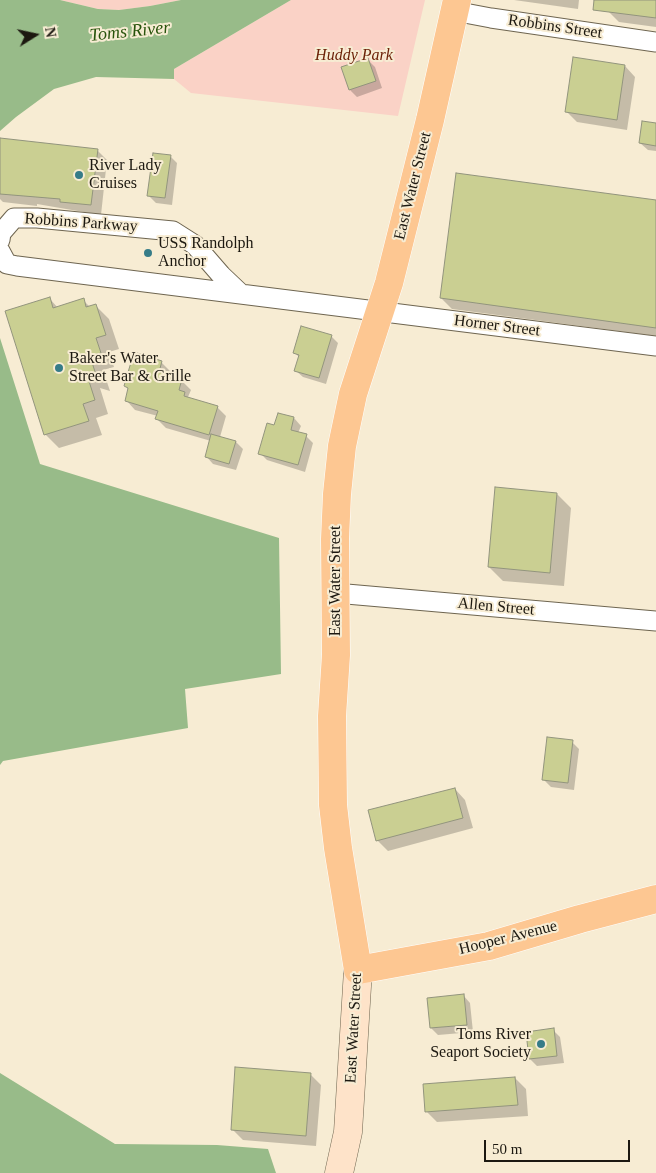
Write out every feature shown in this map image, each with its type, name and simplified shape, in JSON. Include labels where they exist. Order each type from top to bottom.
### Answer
[{"type":"main road","name":"East Water Street","points":[[358,970],[333,805],[332,716],[336,655],[337,494],[342,446],[353,394],[389,283],[430,120],[455,6]]},
{"type":"main road","name":"Hooper Avenue","points":[[358,970],[489,946],[656,899]]},
{"type":"street","name":"Robbins Street","points":[[455,6],[491,18],[656,42]]},
{"type":"street","name":"Robbins Parkway","points":[[0,240],[1,233],[14,218],[37,218],[173,231],[195,245],[221,275],[240,293]]},
{"type":"street","points":[[0,250],[7,264],[379,312]]},
{"type":"street","name":"Horner Street","points":[[379,312],[656,346]]},
{"type":"street","name":"Allen Street","points":[[335,593],[656,621]]},
{"type":"street","name":"East Water Street","points":[[339,1173],[348,1132],[358,970]]},
{"type":"green space","points":[[60,0],[181,0],[119,10],[98,9]]},
{"type":"green space","name":"Huddy Park","points":[[291,0],[425,0],[398,116],[191,93],[174,79],[174,69]]},
{"type":"water","name":"Toms River","points":[[0,0],[60,0],[98,9],[119,10],[181,0],[291,0],[174,69],[174,79],[96,77],[54,89],[0,131]]},
{"type":"water","points":[[0,338],[40,464],[279,538],[281,674],[185,689],[188,728],[3,761],[0,765]]},
{"type":"water","points":[[0,1073],[115,1144],[217,1145],[268,1149],[276,1173],[0,1173]]},
{"type":"building","points":[[594,0],[656,0],[656,18],[593,10]]},
{"type":"building","points":[[573,57],[625,65],[617,120],[565,112]]},
{"type":"building","points":[[368,58],[376,81],[349,90],[341,67]]},
{"type":"building","points":[[642,121],[656,123],[656,146],[639,143]]},
{"type":"building","points":[[0,138],[98,149],[91,205],[60,202],[60,199],[0,194]]},
{"type":"building","points":[[153,153],[171,155],[165,198],[147,196]]},
{"type":"building","points":[[456,173],[656,200],[656,328],[440,298]]},
{"type":"building","name":"Baker's Water Street Bar & Grille","points":[[50,297],[53,308],[84,298],[86,307],[96,304],[106,335],[96,338],[101,353],[90,356],[97,378],[87,375],[95,400],[83,404],[89,421],[44,435],[5,311]]},
{"type":"building","points":[[301,326],[332,335],[319,378],[294,371],[299,355],[293,353]]},
{"type":"building","points":[[134,352],[162,361],[159,372],[182,379],[179,390],[185,392],[184,396],[218,406],[209,435],[155,419],[158,411],[125,401],[128,388],[124,386]]},
{"type":"building","points":[[278,413],[294,417],[291,430],[307,434],[298,465],[258,454],[267,423],[274,425]]},
{"type":"building","points":[[211,434],[236,441],[229,464],[205,457]]},
{"type":"building","points":[[495,487],[557,493],[550,573],[488,567]]},
{"type":"building","points":[[547,737],[573,740],[568,783],[542,780]]},
{"type":"building","points":[[455,788],[463,818],[376,841],[368,810]]},
{"type":"building","points":[[464,994],[467,1025],[430,1028],[427,998]]},
{"type":"building","name":"Toms River Seaport Society","points":[[554,1028],[557,1056],[529,1059],[526,1032]]},
{"type":"building","points":[[235,1067],[311,1073],[306,1136],[231,1130]]},
{"type":"building","points":[[515,1077],[518,1105],[425,1112],[423,1084]]},
{"type":"place","name":"River Lady Cruises","points":[[79,175]]},
{"type":"place","name":"USS Randolph Anchor","points":[[148,253]]},
{"type":"place","name":"Baker's Water Street Bar & Grille","points":[[59,368]]},
{"type":"place","name":"Toms River Seaport Society","points":[[541,1044]]}]
